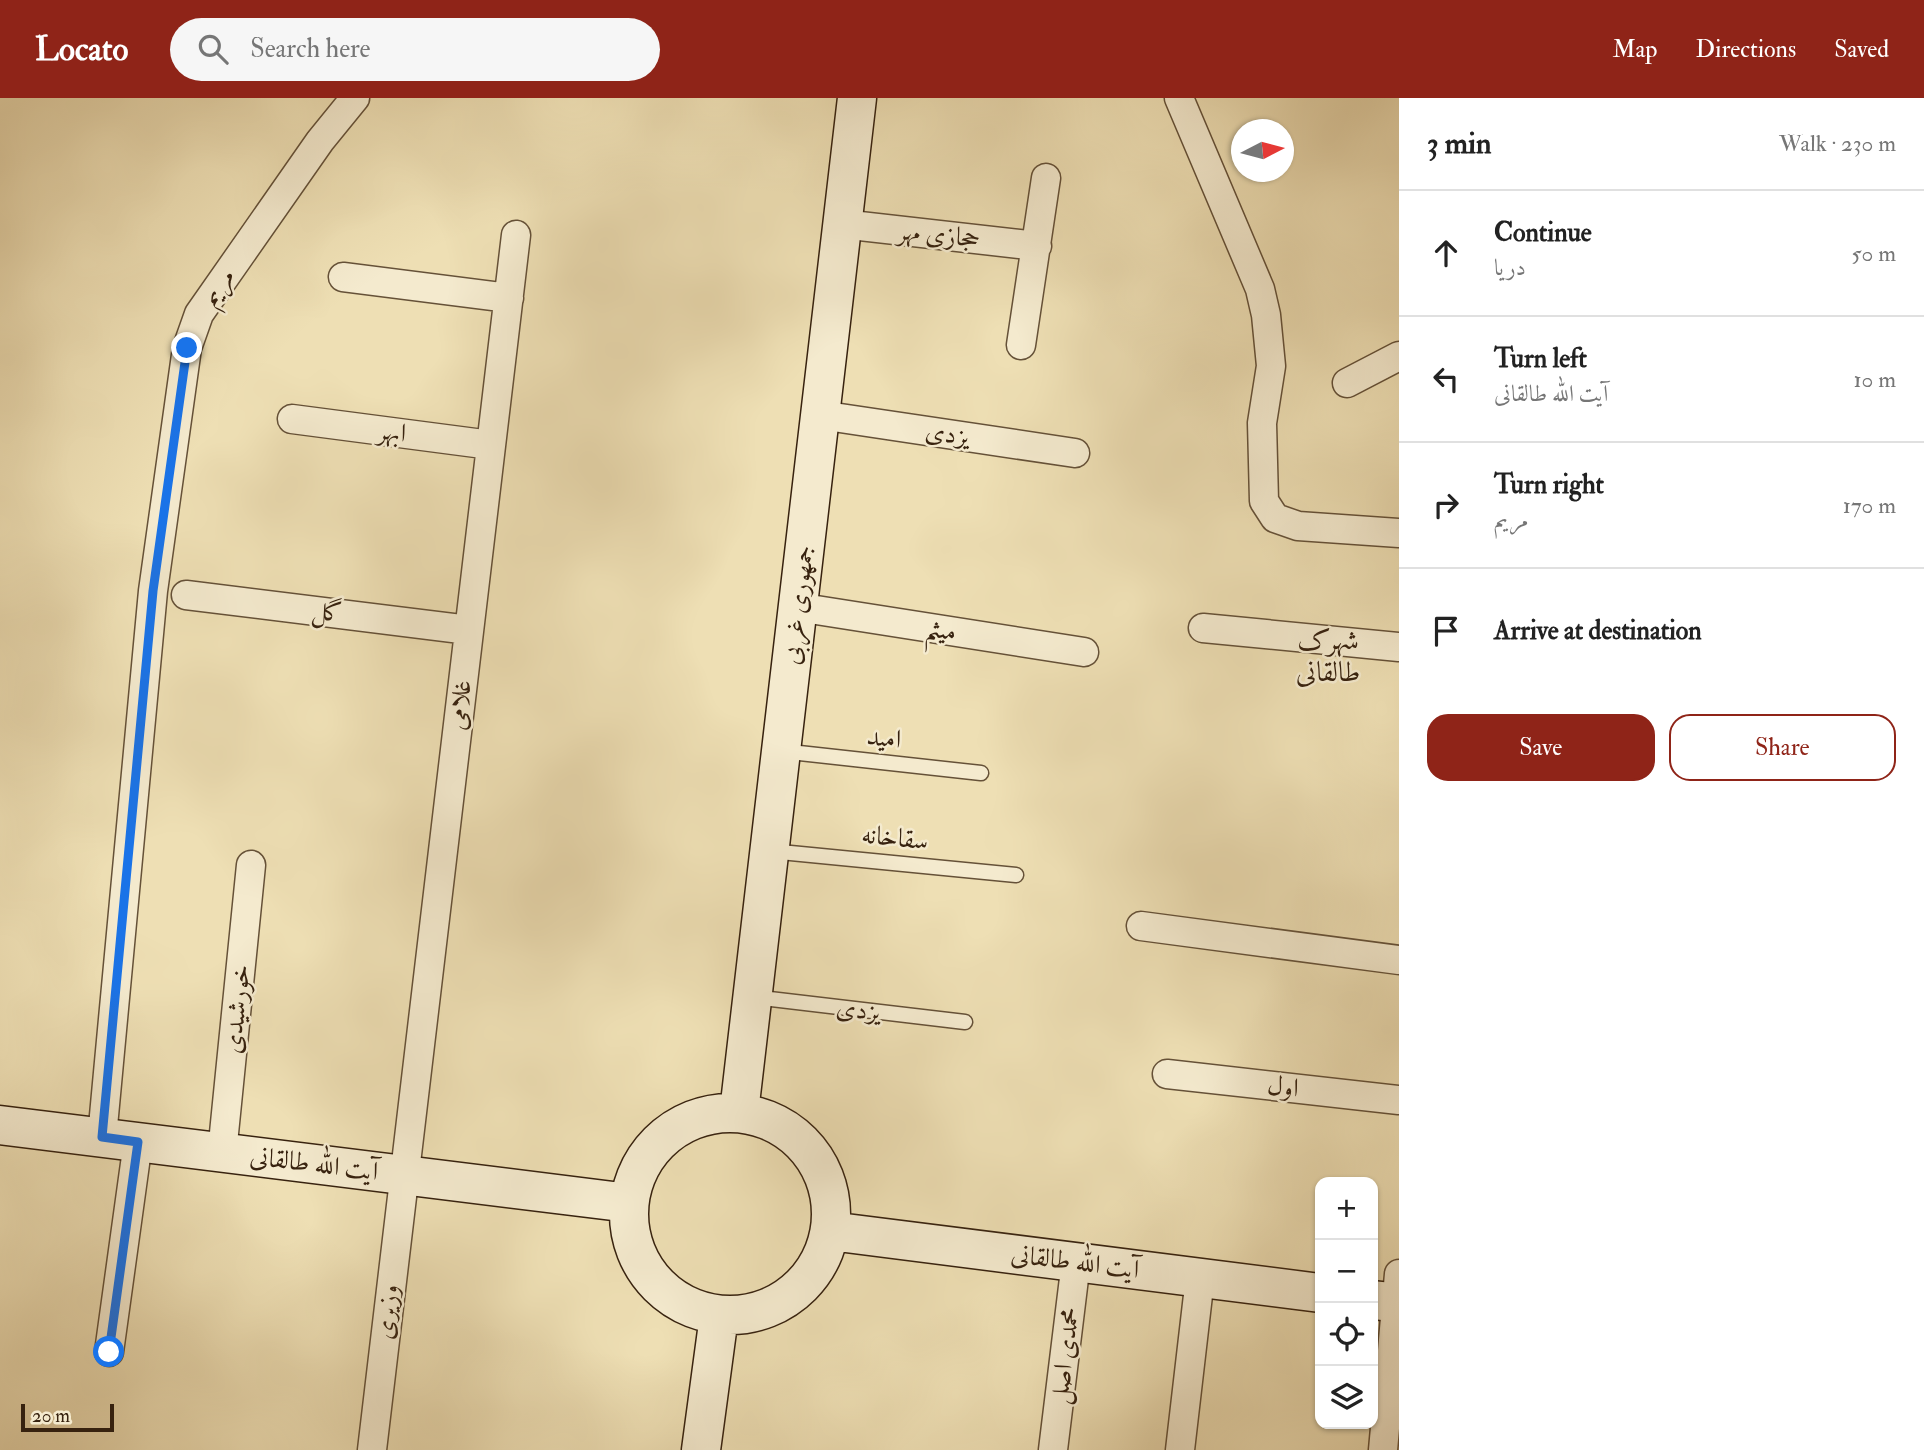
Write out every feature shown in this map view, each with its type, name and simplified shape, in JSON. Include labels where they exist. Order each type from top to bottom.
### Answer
[{"type":"street","name":"مریم","points":[[109,1352],[153,591],[187,348],[199,314],[320,141],[355,98]]},
{"type":"street","name":"جمهوری غربی","points":[[739,1112],[857,98]]},
{"type":"street","points":[[1179,98],[1260,289],[1266,314],[1271,366],[1262,423],[1264,501],[1275,518],[1298,526],[1399,533]]},
{"type":"street","points":[[1021,345],[1046,178]]},
{"type":"street","name":"حجازی مهر","points":[[842,224],[1037,246]]},
{"type":"street","name":"غلامی","points":[[403,1175],[516,235]]},
{"type":"street","points":[[343,277],[509,298]]},
{"type":"street","points":[[1347,383],[1399,356]]},
{"type":"street","name":"یزدی","points":[[820,415],[1074,453]]},
{"type":"street","name":"ابهر","points":[[292,419],[491,445]]},
{"type":"street","name":"گل","points":[[186,594],[469,630]]},
{"type":"street","name":"میثم","points":[[797,607],[1084,652]]},
{"type":"street","points":[[1203,628],[1399,648]]},
{"type":"street","name":"خورشیدی","points":[[222,1153],[251,865]]},
{"type":"street","points":[[1141,926],[1399,960]]},
{"type":"street","name":"اول","points":[[1167,1074],[1399,1100]]},
{"type":"street","points":[[739,1112],[771,1121],[799,1139],[819,1166],[830,1198],[830,1231],[820,1260],[803,1286],[786,1298],[749,1315],[719,1316],[687,1308],[661,1290],[641,1265],[630,1235],[629,1203],[637,1173],[654,1146],[678,1126],[707,1114],[739,1112]]},
{"type":"street","name":"آیت الله طالقانی","points":[[0,1125],[629,1203]]},
{"type":"street","name":"وزیری","points":[[372,1450],[403,1175]]},
{"type":"street","name":"آیت الله طالقانی","points":[[830,1231],[1315,1292]]},
{"type":"street","name":"محمدی اصل","points":[[1053,1450],[1076,1262]]},
{"type":"street","points":[[1180,1450],[1200,1278]]},
{"type":"street","points":[[1382,1450],[1392,1295]]},
{"type":"street","points":[[701,1450],[719,1316]]},
{"type":"lane","name":"امید","points":[[781,751],[981,773]]},
{"type":"lane","name":"سقاخانه","points":[[769,851],[1016,875]]},
{"type":"lane","name":"یزدی","points":[[752,997],[965,1022]]},
{"type":"district","name":"شهرک طالقانی","points":[[1328,656]]},
{"type":"route","points":[[109,1352],[138,1142],[102,1137],[153,591],[187,348]]}]
